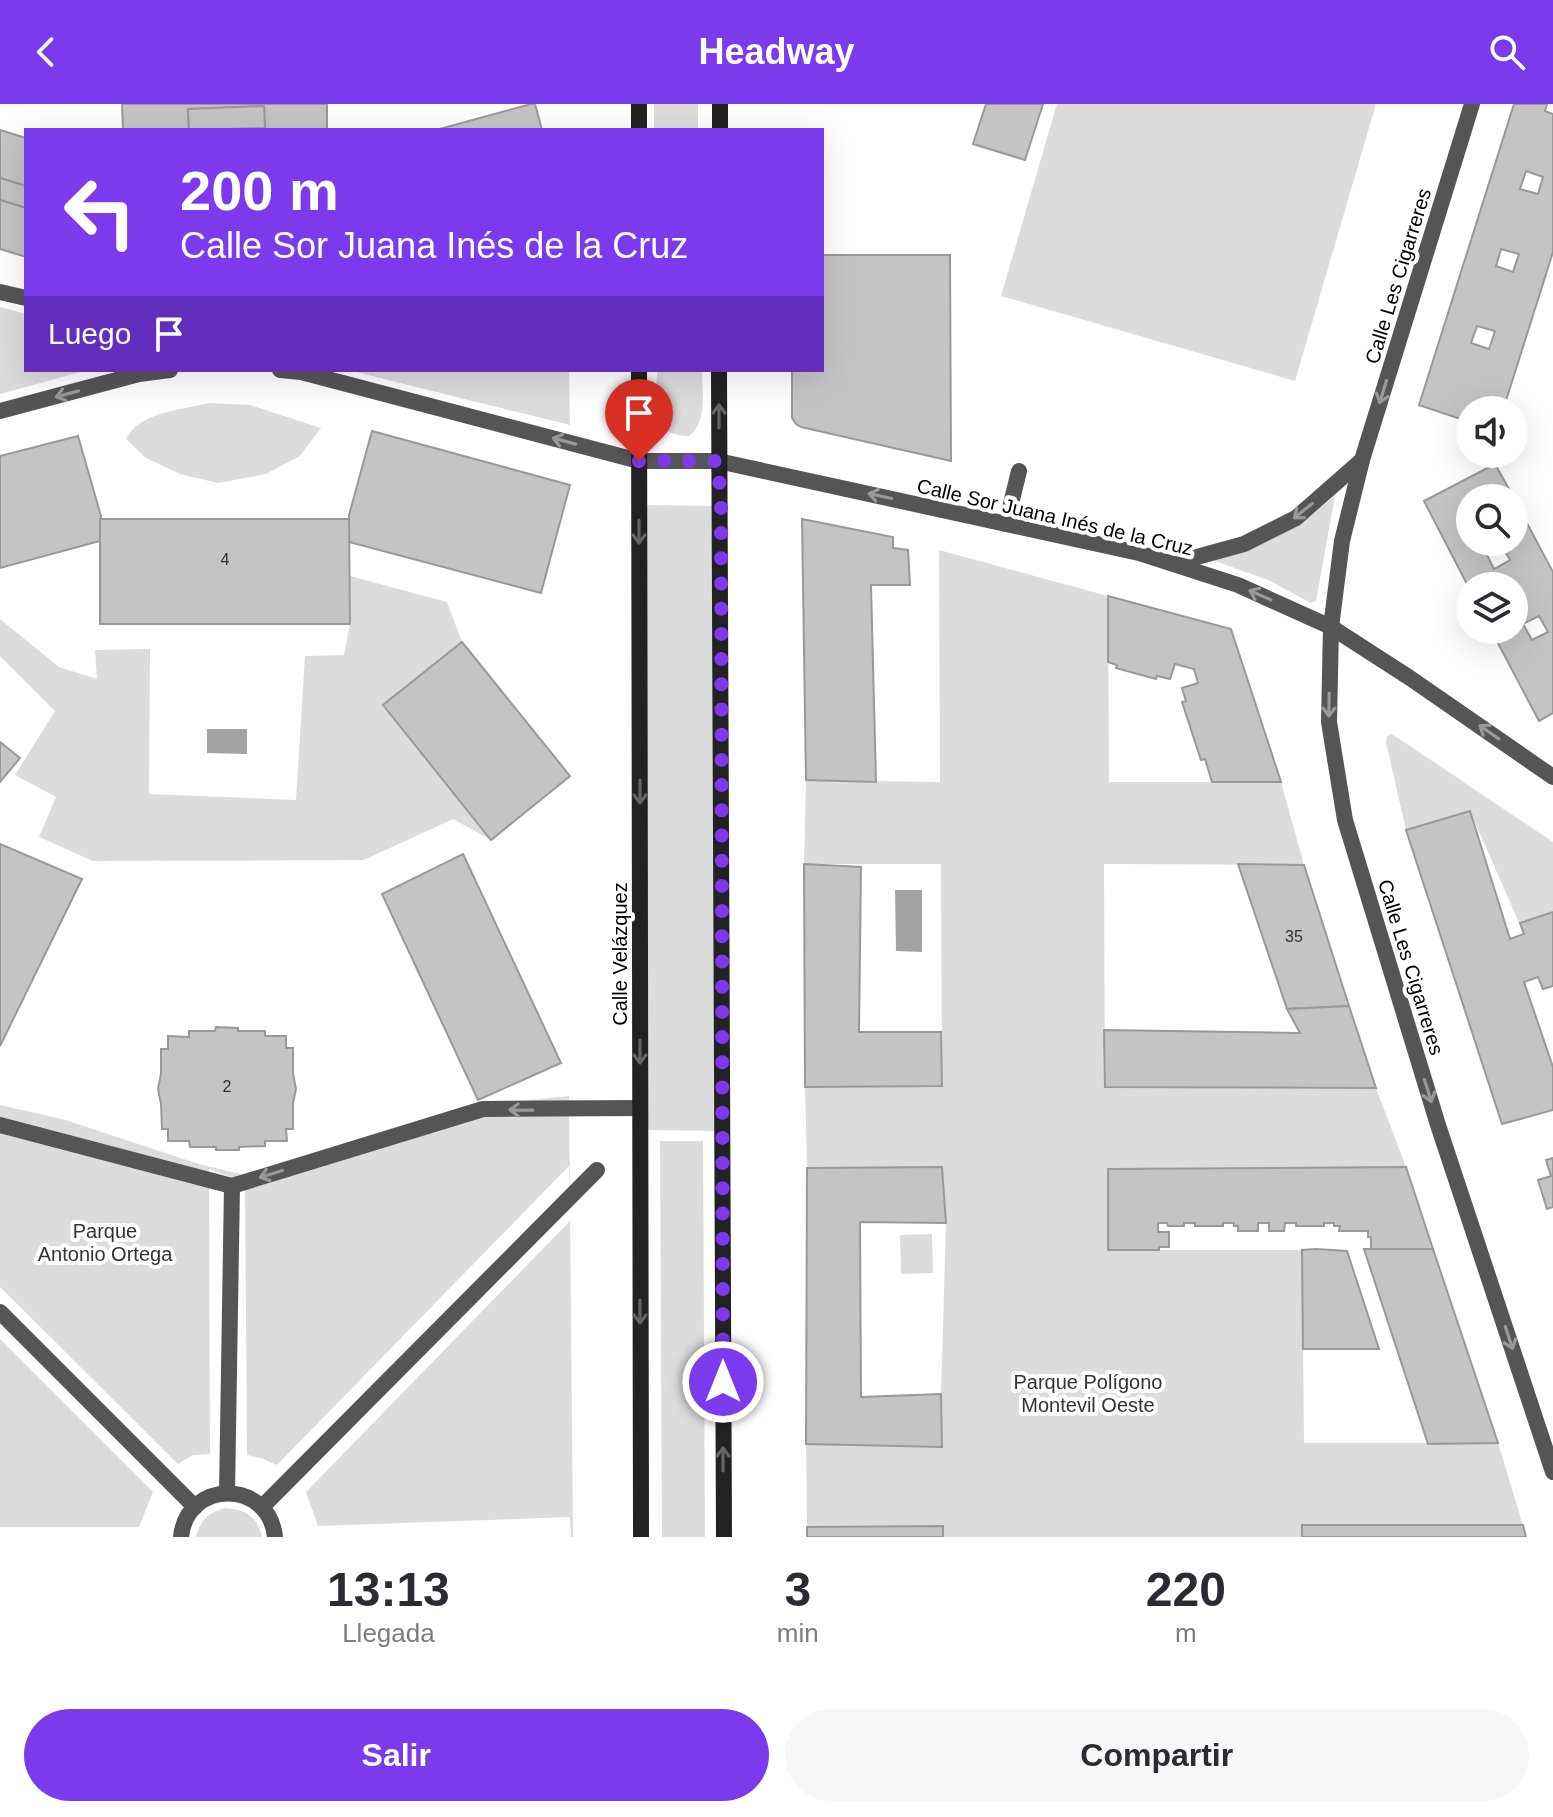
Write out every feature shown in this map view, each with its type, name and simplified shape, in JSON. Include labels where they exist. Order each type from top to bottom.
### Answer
[{"type":"street","points":[[639,104],[639,128]]},
{"type":"street","points":[[720,104],[720,128]]},
{"type":"street","name":"Calle Les Cigarreres","points":[[1472,104],[1362,460],[1342,541],[1331,627],[1329,722],[1345,820],[1438,1125],[1553,1472]]},
{"type":"street","points":[[0,292],[24,298]]},
{"type":"street","points":[[0,411],[154,372]]},
{"type":"street","name":"Calle Sor Juana Inés de la Cruz","points":[[301,372],[639,461],[718,461],[1174,563],[1238,585],[1331,627],[1553,777]]},
{"type":"street","name":"Calle Velázquez","points":[[639,372],[641,1537]]},
{"type":"street","points":[[719,372],[724,1537]]},
{"type":"street","points":[[1174,563],[1244,544],[1296,518],[1362,460]]},
{"type":"street","points":[[1006,524],[1019,471]]},
{"type":"street","points":[[0,1125],[232,1186],[483,1109],[640,1108]]},
{"type":"street","points":[[262,1507],[597,1170]]},
{"type":"street","points":[[227,1493],[232,1186]]},
{"type":"street","points":[[0,1312],[195,1507]]},
{"type":"street","points":[[181,1537],[186,1517],[195,1507],[215,1495],[227,1493],[239,1494],[262,1507],[269,1517],[275,1537]]},
{"type":"green space","points":[[654,104],[698,104],[698,128],[654,128]]},
{"type":"green space","points":[[1057,104],[1376,104],[1295,381],[1001,296]]},
{"type":"green space","points":[[0,307],[24,313],[24,372],[81,372],[0,394]]},
{"type":"green space","points":[[356,372],[569,372],[570,425]]},
{"type":"green space","points":[[657,372],[702,372],[701,415],[689,436],[667,430],[661,423],[656,404]]},
{"type":"green space","points":[[209,403],[250,405],[321,428],[300,456],[266,474],[218,483],[180,474],[146,458],[126,439],[132,430],[151,418]]},
{"type":"green space","points":[[1335,496],[1316,601],[1311,603],[1268,580],[1208,557],[1228,554],[1277,537]]},
{"type":"green space","points":[[639,505],[721,506],[723,1131],[640,1130]]},
{"type":"green space","name":"Parque Polígono Montevil Oeste","points":[[939,550],[1108,596],[1109,782],[1281,782],[1304,865],[1104,864],[1105,1087],[1376,1088],[1406,1167],[1108,1169],[1108,1250],[1302,1250],[1304,1443],[1498,1443],[1523,1525],[1302,1525],[1302,1537],[943,1537],[942,1526],[807,1527],[806,1444],[942,1447],[946,1223],[941,1167],[807,1168],[805,1087],[942,1085],[941,864],[804,864],[806,780],[940,782]]},
{"type":"green space","points":[[350,576],[447,602],[462,642],[383,705],[491,840],[453,819],[364,860],[93,861],[39,837],[56,797],[15,775],[55,711],[0,656],[0,619],[59,667],[97,679],[95,650],[150,649],[149,794],[296,800],[305,656],[344,655],[350,624]]},
{"type":"green space","points":[[1392,734],[1553,842],[1553,921],[1524,934],[1470,811],[1406,830],[1386,742],[1387,736]]},
{"type":"green space","name":"Parque Antonio Ortega","points":[[569,1096],[573,1537],[570,1517],[318,1526],[306,1492],[570,1221],[569,1166],[277,1465],[247,1455],[245,1182],[209,1169],[210,1454],[193,1455],[178,1464],[0,1287],[0,1105],[62,1119],[199,1164],[244,1175],[482,1105]]},
{"type":"green space","points":[[660,1141],[703,1141],[705,1537],[662,1537]]},
{"type":"green space","points":[[932,1234],[933,1273],[901,1274],[900,1235]]},
{"type":"green space","points":[[0,1339],[153,1492],[139,1527],[0,1527]]},
{"type":"green space","points":[[225,1508],[250,1515],[262,1537],[196,1537],[206,1518]]},
{"type":"shaded area","points":[[207,729],[247,729],[247,754],[207,753]]},
{"type":"shaded area","points":[[895,890],[922,890],[922,952],[896,951]]},
{"type":"building","points":[[122,104],[327,104],[327,128],[265,128],[264,106],[188,109],[189,128],[123,128]]},
{"type":"building","points":[[535,104],[541,128],[443,128]]},
{"type":"building","points":[[986,104],[1043,104],[1025,160],[973,144]]},
{"type":"building","points":[[1514,104],[1547,104],[1545,111],[1553,114],[1553,252],[1507,396],[1456,396],[1456,417],[1419,405]],"holes":[[[1526,171],[1543,177],[1538,194],[1520,189]],[[1501,249],[1519,254],[1513,272],[1496,266]],[[1477,326],[1495,331],[1489,349],[1471,343]]]},
{"type":"building","points":[[264,106],[265,128],[189,128],[188,109]]},
{"type":"building","points":[[0,130],[24,137],[24,185],[0,178]]},
{"type":"building","points":[[0,178],[24,185],[24,207],[0,200]]},
{"type":"building","points":[[0,200],[24,207],[24,256],[0,249]]},
{"type":"building","points":[[824,255],[950,255],[951,461],[801,427],[792,418],[792,372],[824,372]]},
{"type":"building","points":[[372,431],[570,485],[541,593],[349,542],[349,515]]},
{"type":"building","points":[[78,436],[101,516],[100,541],[0,568],[0,456]]},
{"type":"building","points":[[1487,468],[1497,468],[1506,484],[1457,484]]},
{"type":"building","points":[[1456,484],[1456,556],[1488,556],[1494,569],[1510,560],[1508,556],[1528,556],[1528,525],[1553,572],[1553,713],[1539,721],[1498,644],[1528,644],[1528,633],[1532,640],[1548,632],[1539,616],[1528,622],[1528,572],[1461,572],[1424,501]]},
{"type":"building","points":[[100,519],[349,519],[350,624],[100,624]]},
{"type":"building","points":[[802,519],[893,537],[893,548],[908,550],[910,585],[871,585],[876,782],[806,780]]},
{"type":"building","points":[[1108,596],[1231,629],[1281,782],[1212,782],[1205,759],[1201,760],[1182,702],[1186,701],[1182,688],[1198,683],[1194,669],[1175,664],[1170,679],[1157,676],[1156,679],[1116,668],[1117,665],[1108,662]]},
{"type":"building","points":[[462,642],[570,776],[491,840],[383,705]]},
{"type":"building","points":[[0,742],[20,758],[0,782]]},
{"type":"building","points":[[1470,811],[1510,939],[1524,934],[1520,923],[1553,912],[1553,986],[1543,989],[1538,977],[1524,982],[1553,1067],[1553,1110],[1502,1124],[1406,830]]},
{"type":"building","points":[[0,844],[82,879],[0,1046]]},
{"type":"building","points":[[463,854],[561,1063],[478,1100],[382,894]]},
{"type":"building","points":[[804,864],[861,867],[859,1032],[941,1032],[942,1086],[805,1087]]},
{"type":"building","points":[[1238,864],[1304,865],[1349,1006],[1287,1009]]},
{"type":"building","points":[[1349,1006],[1376,1088],[1105,1087],[1104,1030],[1300,1033],[1287,1009]]},
{"type":"building","points":[[216,1027],[265,1031],[265,1036],[286,1036],[286,1048],[293,1048],[296,1089],[293,1129],[286,1129],[287,1141],[265,1141],[265,1146],[239,1147],[239,1150],[216,1150],[216,1147],[190,1147],[189,1141],[168,1141],[168,1129],[162,1129],[158,1089],[161,1049],[168,1049],[168,1036],[189,1037],[189,1031],[215,1031]]},
{"type":"building","points":[[1553,1158],[1553,1207],[1547,1209],[1538,1180],[1551,1176],[1546,1160]]},
{"type":"building","points":[[942,1167],[946,1223],[860,1222],[861,1397],[941,1394],[942,1447],[806,1444],[807,1168]]},
{"type":"building","points":[[1406,1167],[1433,1249],[1371,1249],[1368,1231],[1339,1231],[1340,1226],[1334,1226],[1334,1223],[1296,1226],[1296,1223],[1285,1223],[1284,1231],[1269,1231],[1269,1223],[1258,1223],[1258,1231],[1238,1231],[1234,1223],[1223,1223],[1223,1226],[1184,1223],[1184,1226],[1168,1226],[1167,1223],[1158,1223],[1158,1232],[1169,1232],[1169,1247],[1159,1247],[1159,1250],[1108,1250],[1108,1169]]},
{"type":"building","points":[[1364,1249],[1433,1249],[1498,1443],[1428,1444]]},
{"type":"building","points":[[1302,1250],[1347,1251],[1379,1349],[1303,1349]]},
{"type":"building","points":[[1302,1525],[1523,1525],[1526,1537],[1302,1537]]},
{"type":"building","points":[[943,1526],[943,1537],[807,1537],[807,1527]]},
{"type":"route","points":[[639,461],[718,461],[721,506],[723,1382]]}]
